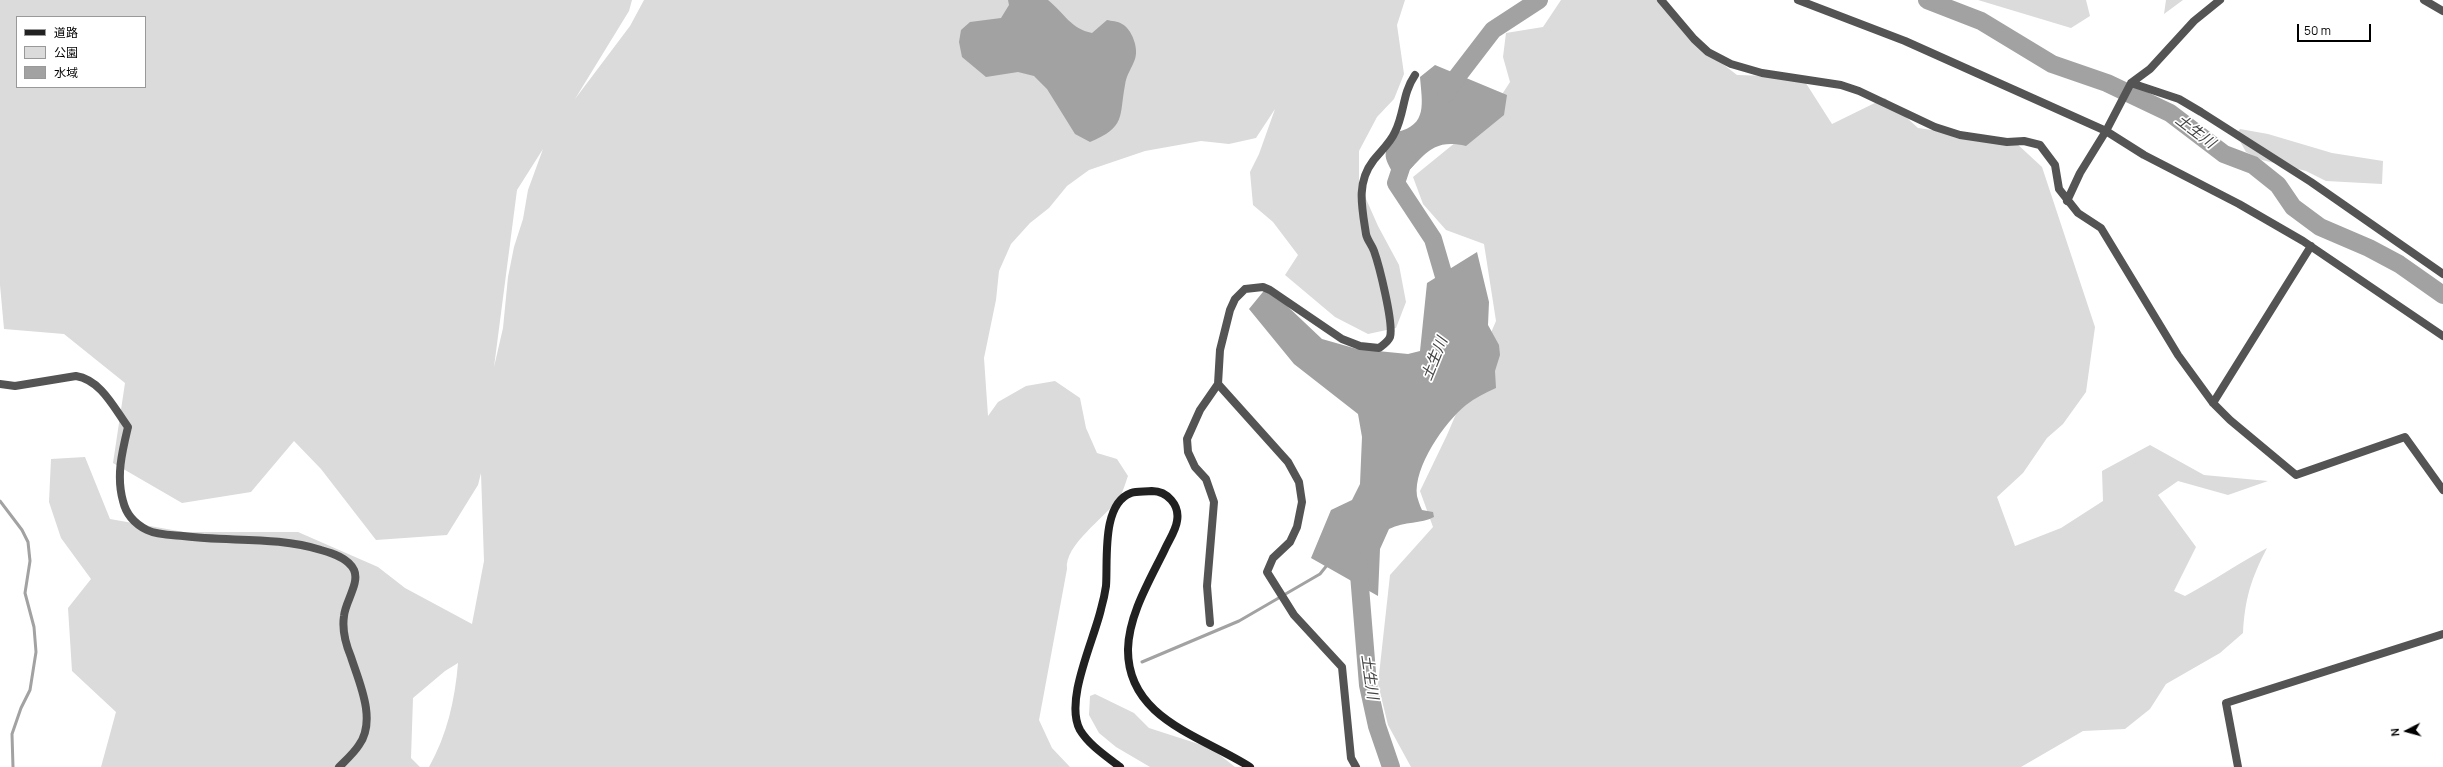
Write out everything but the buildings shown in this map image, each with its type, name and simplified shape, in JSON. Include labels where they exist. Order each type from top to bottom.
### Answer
[{"type":"street","points":[[1661,0],[1694,39],[1708,52],[1731,64],[1762,73],[1842,85],[1859,91],[1935,127],[1960,135],[2007,142],[2024,141],[2040,145],[2055,165],[2059,189],[2067,202],[2078,214],[2101,228],[2178,355],[2213,403],[2230,420],[2296,475],[2405,437],[2443,490]]},
{"type":"street","points":[[1798,0],[1905,41],[2106,131],[2144,155],[2239,204],[2311,246],[2443,336]]},
{"type":"street","points":[[2067,202],[2080,173],[2106,131],[2131,83],[2150,69],[2194,21],[2220,0]]},
{"type":"street","points":[[2424,0],[2443,11]]},
{"type":"street","points":[[1210,623],[1207,586],[1214,502],[1206,479],[1196,467],[1188,452],[1187,439],[1200,410],[1218,384],[1220,350],[1230,310],[1235,299],[1245,289],[1263,287],[1270,290],[1330,332],[1360,346],[1380,348],[1390,337],[1388,308],[1374,250],[1367,236],[1361,192],[1363,176],[1395,133],[1401,115],[1406,88],[1415,75]]},
{"type":"street","points":[[2131,83],[2178,99],[2201,112],[2317,186],[2443,274]]},
{"type":"street","points":[[2213,403],[2311,246]]},
{"type":"street","points":[[0,384],[15,386],[76,376],[85,378],[96,385],[128,427],[119,467],[122,502],[130,517],[149,531],[211,540],[298,542],[331,553],[351,566],[354,571],[355,584],[346,604],[343,617],[346,645],[364,695],[366,720],[365,734],[360,744],[339,767]]},
{"type":"street","points":[[1218,384],[1288,462],[1299,482],[1302,502],[1297,527],[1290,542],[1273,558],[1267,572],[1294,614],[1342,667],[1351,758],[1356,767]]},
{"type":"street","points":[[1120,767],[1088,741],[1079,729],[1075,717],[1076,695],[1099,621],[1106,587],[1107,537],[1114,511],[1124,497],[1132,493],[1154,491],[1170,498],[1177,507],[1177,522],[1142,597],[1132,628],[1128,649],[1130,675],[1135,688],[1145,702],[1159,714],[1180,728],[1250,767]]},
{"type":"street","points":[[2238,767],[2226,703],[2443,634]]},
{"type":"green space","points":[[0,0],[632,0],[629,11],[575,99],[630,26],[644,0],[1405,0],[1397,25],[1404,74],[1394,99],[1377,117],[1359,151],[1359,183],[1378,226],[1399,265],[1406,302],[1396,328],[1368,334],[1335,317],[1285,275],[1298,255],[1273,222],[1253,205],[1250,172],[1259,154],[1275,109],[1256,138],[1229,144],[1201,141],[1145,151],[1089,170],[1067,186],[1049,208],[1030,223],[1011,244],[999,271],[996,300],[984,358],[988,416],[998,402],[1026,386],[1055,381],[1080,398],[1086,428],[1097,453],[1117,459],[1128,476],[1120,497],[1078,541],[1068,560],[1039,720],[1052,748],[1070,767],[429,767],[441,742],[449,717],[455,690],[458,663],[445,671],[413,698],[411,758],[420,767],[101,767],[116,712],[72,671],[68,608],[91,579],[61,538],[49,502],[51,459],[85,457],[110,519],[184,532],[298,532],[378,567],[405,588],[472,624],[484,561],[481,473],[478,485],[447,535],[376,540],[321,469],[294,441],[251,492],[182,503],[113,463],[125,383],[64,334],[4,329],[0,285]],"holes":[[[543,149],[528,190],[523,219],[514,247],[508,277],[503,328],[494,367],[517,190]]]},
{"type":"green space","points":[[1561,0],[1657,0],[1693,41],[1737,75],[1802,77],[1832,124],[1885,98],[1918,128],[2015,142],[2042,167],[2095,327],[2086,392],[2063,424],[2047,438],[2023,473],[1997,497],[2015,546],[2061,528],[2103,501],[2102,471],[2150,445],[2204,475],[2268,481],[2228,495],[2178,481],[2158,495],[2196,547],[2174,591],[2185,596],[2267,548],[2253,579],[2247,599],[2243,633],[2220,653],[2166,684],[2150,709],[2125,729],[2083,731],[2021,767],[1411,767],[1388,725],[1378,684],[1390,575],[1433,527],[1420,491],[1447,435],[1496,321],[1484,244],[1446,230],[1423,204],[1413,177],[1488,116],[1510,82],[1503,57],[1506,33],[1543,27]]},
{"type":"green space","points":[[1978,0],[2086,0],[2090,16],[2071,28]]},
{"type":"green space","points":[[2166,0],[2183,0],[2164,14]]},
{"type":"green space","points":[[2240,129],[2268,134],[2332,153],[2383,161],[2382,184],[2326,181],[2306,171],[2262,160],[2246,152],[2236,134]]},
{"type":"green space","points":[[1095,694],[1134,713],[1149,728],[1211,748],[1235,767],[1150,767],[1116,747],[1099,733],[1089,715],[1090,696]]},
{"type":"water","points":[[1008,0],[1048,0],[1073,24],[1092,33],[1107,20],[1120,23],[1129,30],[1134,40],[1136,55],[1126,81],[1119,120],[1110,131],[1102,137],[1090,142],[1075,134],[1047,89],[1034,76],[1018,72],[986,77],[962,57],[959,42],[961,30],[970,22],[1001,18],[1009,5]]},
{"type":"water","points":[[1435,65],[1507,95],[1504,115],[1466,146],[1453,144],[1443,145],[1427,152],[1397,181],[1387,161],[1386,152],[1391,140],[1397,132],[1407,129],[1414,124],[1418,118],[1421,112],[1422,104],[1420,77]]},
{"type":"water","points":[[1477,252],[1489,302],[1488,325],[1499,345],[1500,355],[1495,371],[1496,388],[1466,405],[1449,422],[1432,446],[1420,472],[1417,484],[1417,496],[1422,510],[1433,512],[1434,517],[1424,521],[1395,526],[1389,529],[1380,549],[1378,596],[1311,558],[1331,510],[1352,500],[1360,484],[1362,437],[1358,414],[1294,364],[1249,309],[1267,287],[1322,339],[1357,349],[1408,354],[1420,351],[1427,283]]},
{"type":"waterway","name":"土生川","points":[[1446,94],[1450,86],[1493,30],[1539,0]]},
{"type":"waterway","name":"土生川","points":[[1927,0],[1981,21],[2052,64],[2107,83],[2170,113],[2224,154],[2253,165],[2278,185],[2293,207],[2320,227],[2369,248],[2399,264],[2443,295]]},
{"type":"waterway","name":"土生川","points":[[1407,159],[1402,165],[1396,183],[1433,239],[1450,297]]},
{"type":"waterway","points":[[0,501],[22,530],[28,542],[30,561],[25,593],[34,627],[36,652],[30,690],[21,708],[12,734],[13,767]]},
{"type":"waterway","name":"土生川","points":[[1358,562],[1368,685],[1377,726],[1391,767]]},
{"type":"waterway","points":[[1142,662],[1239,621],[1320,574],[1328,564]]}]
